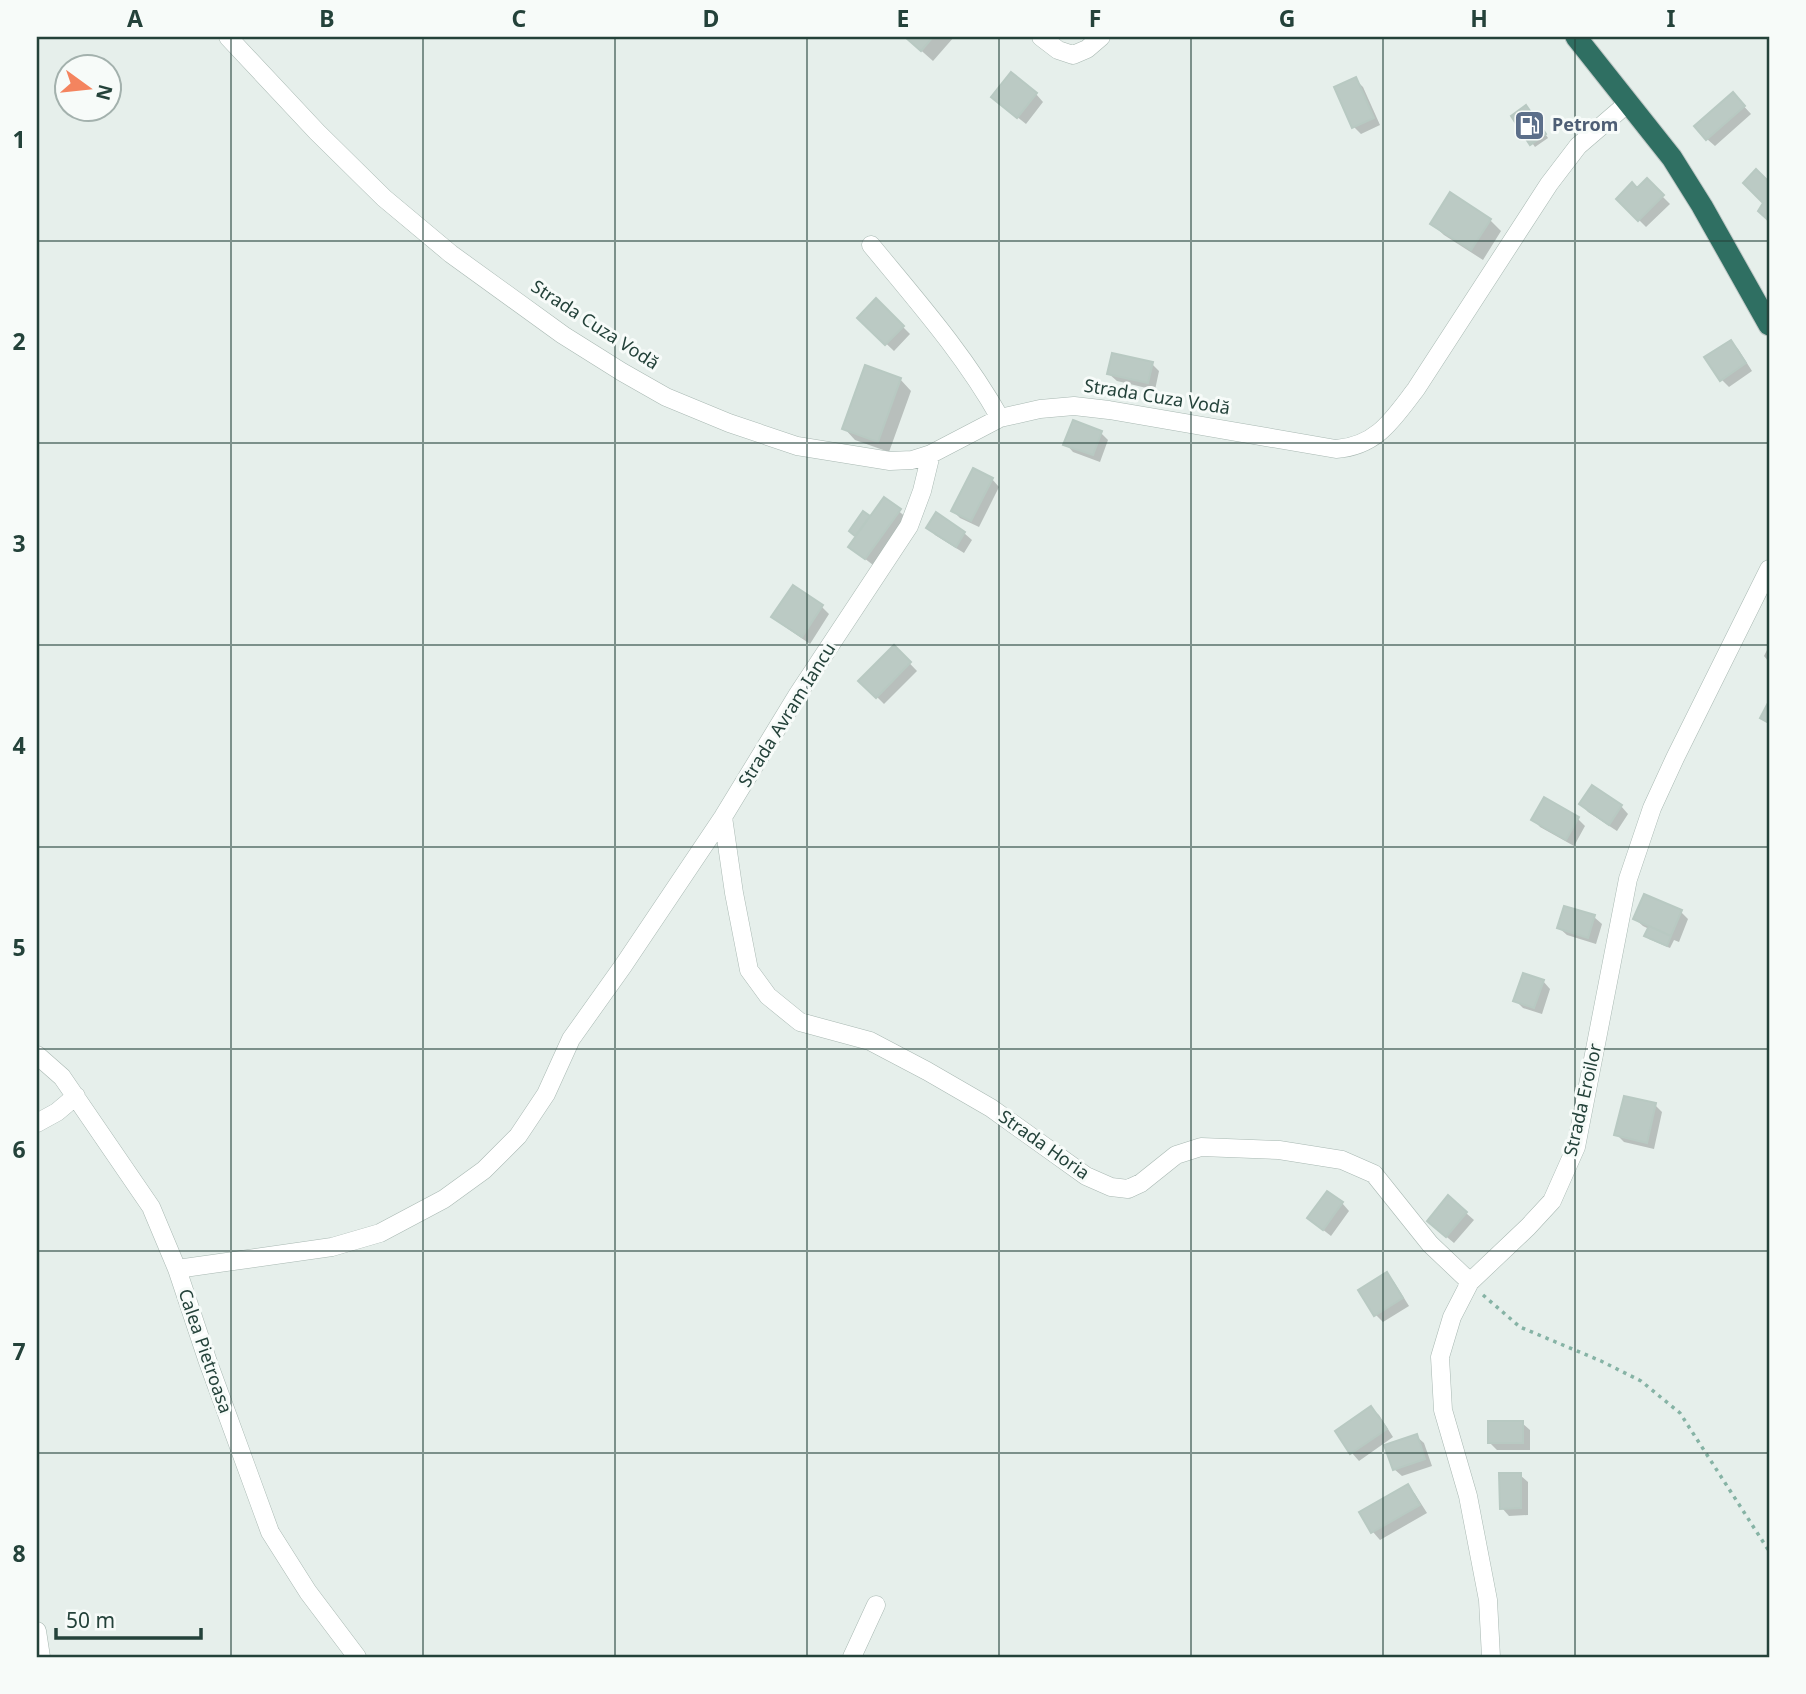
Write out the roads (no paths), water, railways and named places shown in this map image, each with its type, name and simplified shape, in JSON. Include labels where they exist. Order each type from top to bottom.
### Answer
[{"type":"highway","points":[[1576,37],[1672,158],[1768,316]]},
{"type":"street","name":"Strada Cuza Vodă","points":[[228,37],[317,132],[384,198],[462,261],[564,335],[666,397],[729,424],[797,446],[890,461],[912,460],[931,454],[1000,418],[1040,409],[1074,407],[1109,410],[1336,449],[1353,448],[1385,428],[1416,389],[1549,184],[1578,146],[1629,103]]},
{"type":"street","points":[[1041,37],[1058,50],[1073,55],[1087,49],[1101,37]]},
{"type":"street","points":[[871,245],[948,339],[980,383],[1000,418]]},
{"type":"street","name":"Strada Avram Iancu","points":[[177,1269],[331,1247],[380,1233],[444,1199],[484,1170],[518,1136],[546,1094],[571,1039],[723,817],[798,694],[909,526],[922,491],[931,454]]},
{"type":"street","name":"Strada Eroilor","points":[[1491,1657],[1488,1600],[1471,1509],[1443,1410],[1440,1357],[1451,1317],[1470,1282],[1552,1201],[1576,1147],[1628,879],[1652,808],[1769,569]]},
{"type":"street","name":"Strada Horia","points":[[723,817],[749,970],[768,996],[800,1022],[870,1041],[927,1070],[991,1108],[1087,1176],[1111,1187],[1128,1189],[1141,1183],[1176,1155],[1202,1147],[1279,1150],[1342,1160],[1374,1174],[1430,1244],[1470,1282]]},
{"type":"street","name":"Calea Pietroasa","points":[[37,1055],[62,1077],[151,1207],[177,1269],[208,1362],[271,1532],[308,1592],[357,1657]]},
{"type":"street","points":[[37,1123],[76,1097]]},
{"type":"street","points":[[852,1657],[876,1605]]},
{"type":"street","points":[[37,1632],[41,1657]]},
{"type":"place","name":"Petrom","points":[[1529,125]]}]
